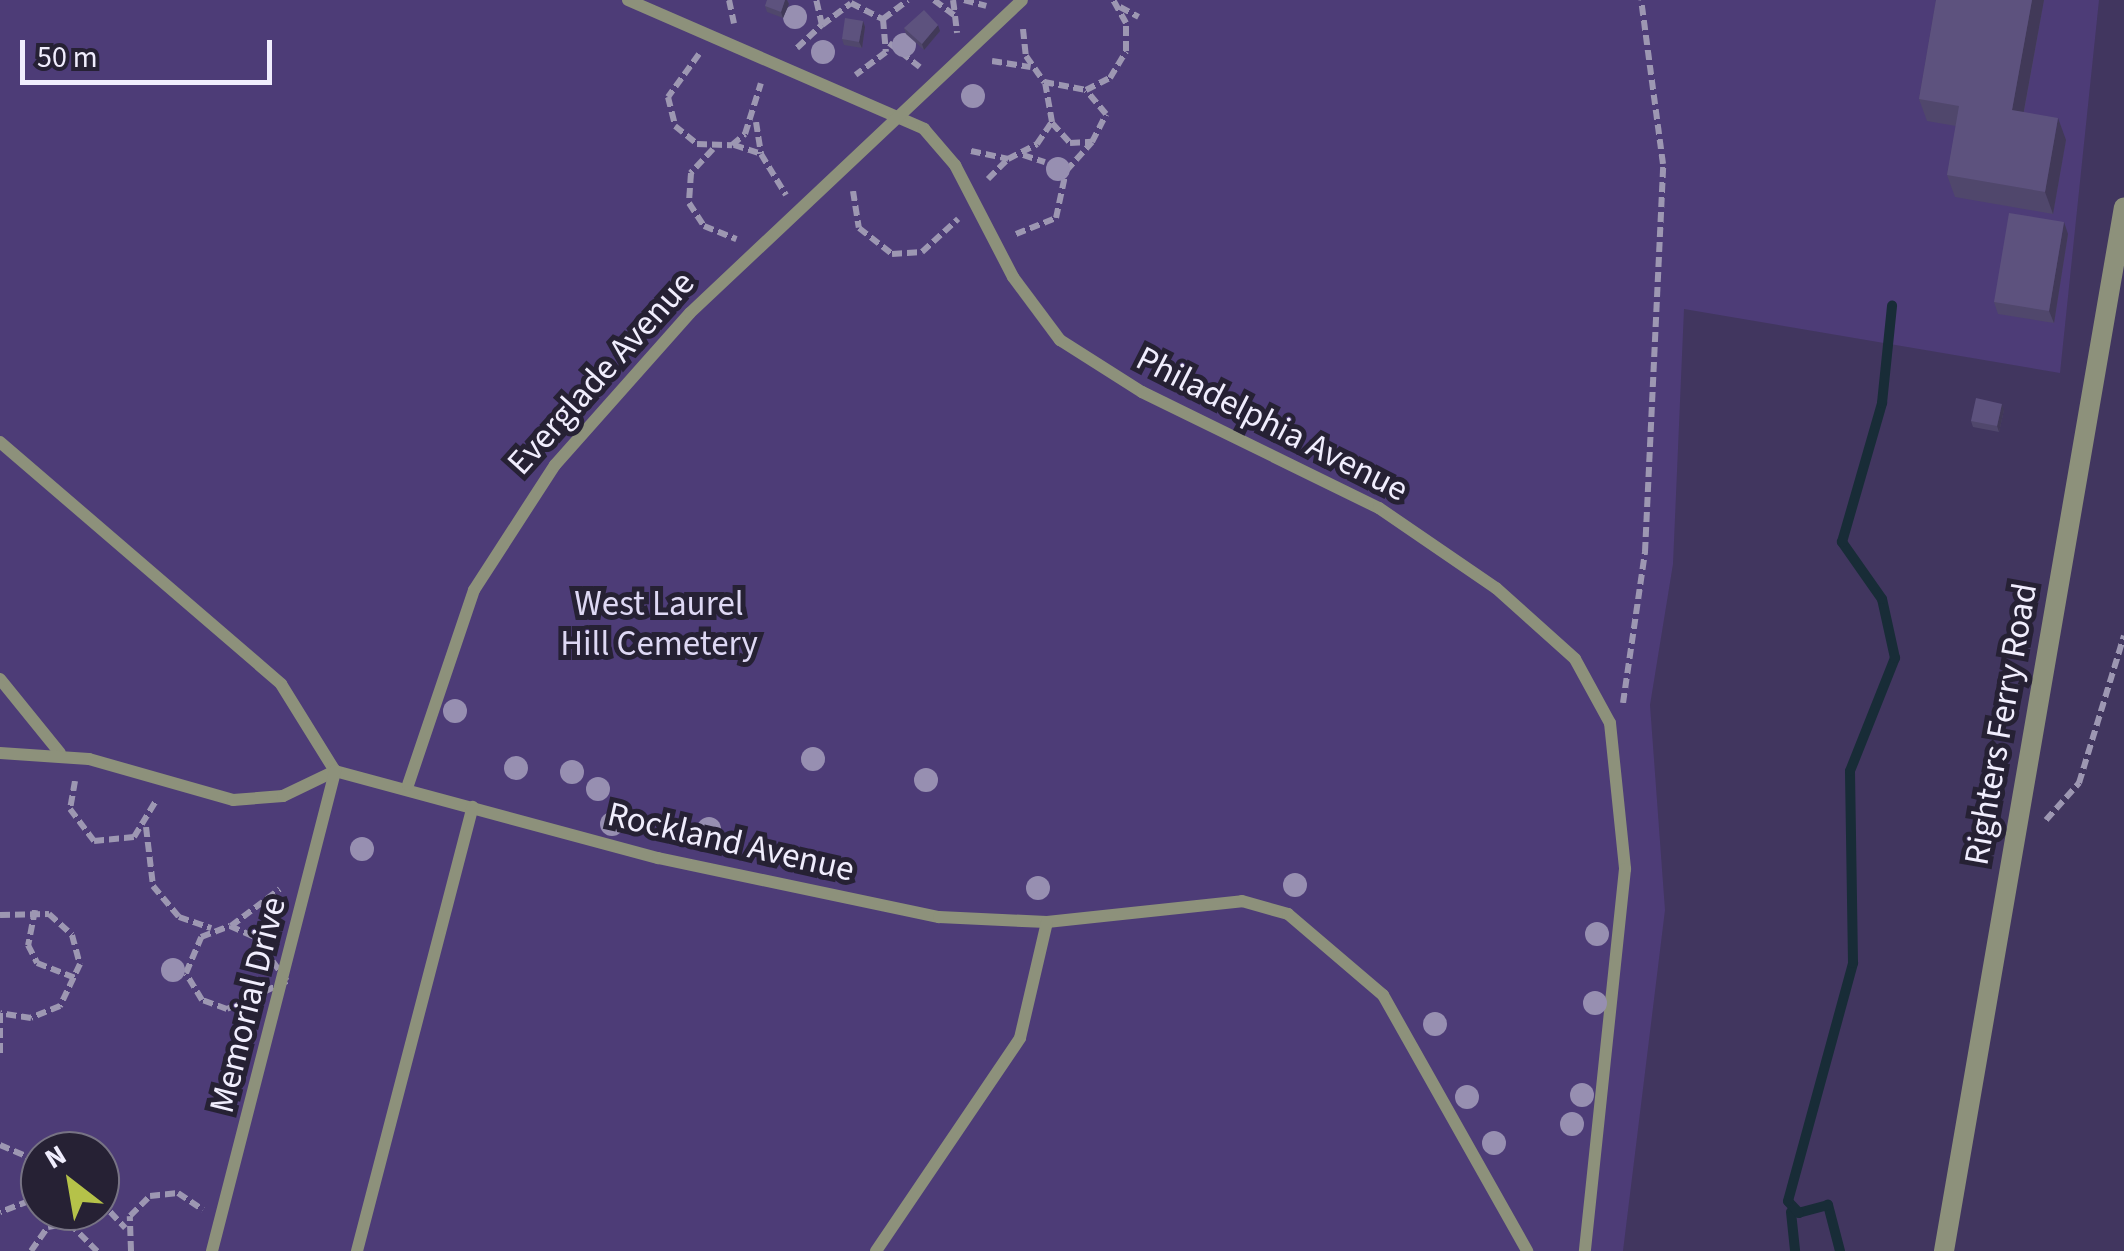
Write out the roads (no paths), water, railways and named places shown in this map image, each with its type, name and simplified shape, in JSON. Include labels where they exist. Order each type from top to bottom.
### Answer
[{"type":"street","name":"Righters Ferry Road","points":[[1944,1251],[2124,208]]},
{"type":"lane","name":"Philadelphia Avenue","points":[[628,0],[718,42],[902,114],[932,137],[970,192],[1030,305],[1071,349],[1340,486],[1461,562],[1556,638],[1610,724],[1624,914],[1585,1251]]},
{"type":"lane","name":"Everglade Avenue","points":[[408,785],[454,635],[522,508],[639,365],[1022,0]]},
{"type":"lane","points":[[0,442],[281,684],[335,772]]},
{"type":"lane","points":[[0,678],[60,753]]},
{"type":"lane","points":[[0,753],[60,753],[233,800],[284,796],[335,772],[408,785]]},
{"type":"lane","name":"Memorial Drive","points":[[212,1251],[287,981],[335,772]]},
{"type":"lane","name":"Rockland Avenue","points":[[408,785],[473,806],[832,898],[1047,922],[1242,901],[1315,931],[1383,995],[1528,1251]]},
{"type":"lane","points":[[357,1251],[473,806]]},
{"type":"lane","points":[[876,1251],[1020,1038],[1047,922]]},
{"type":"waterway","points":[[1840,1251],[1828,1205],[1799,1213],[1788,1201],[1853,963],[1850,771],[1895,658],[1882,599],[1842,542],[1882,403],[1892,306]]},
{"type":"waterway","points":[[1791,1212],[1795,1251]]},
{"type":"park label","name":"West Laurel Hill Cemetery","points":[[659,624]]}]
